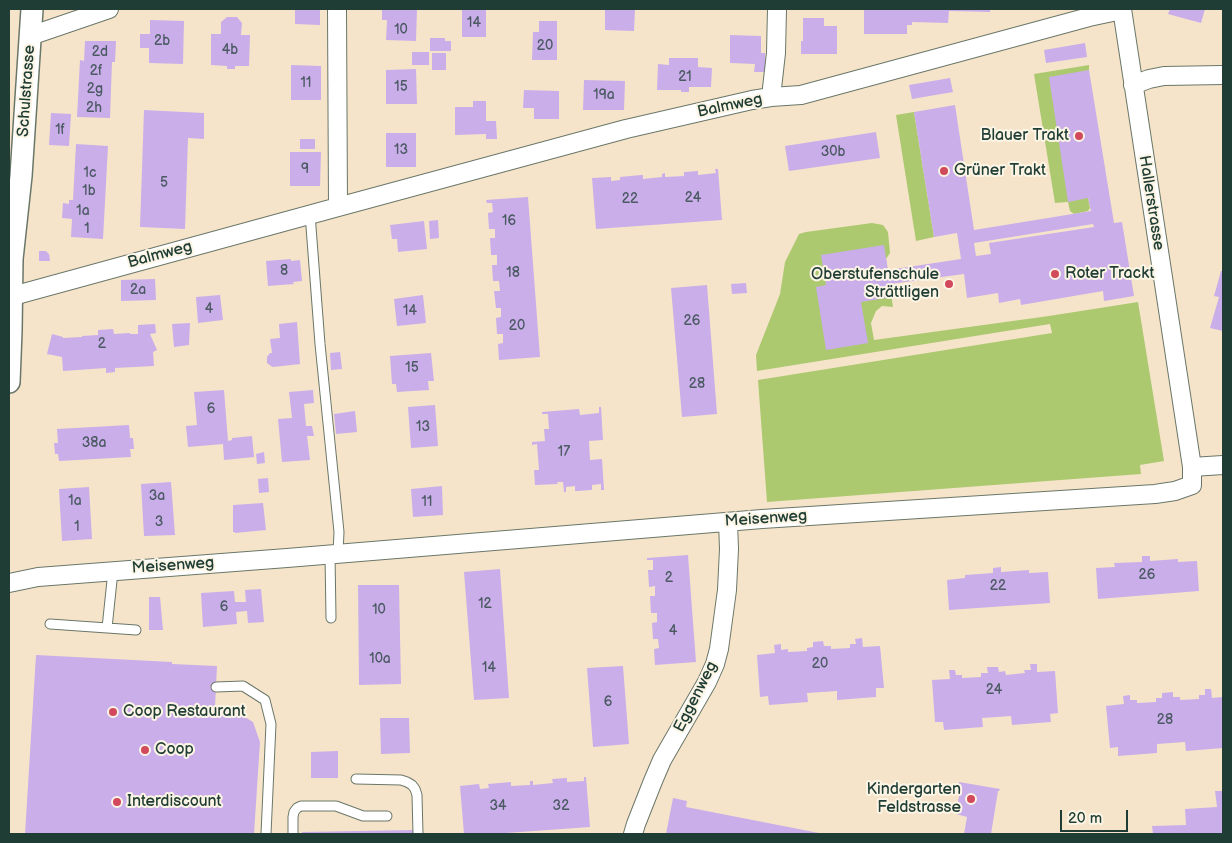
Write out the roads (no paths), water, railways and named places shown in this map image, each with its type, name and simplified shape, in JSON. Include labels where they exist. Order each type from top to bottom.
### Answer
[{"type":"street","name":"Schulstrasse","points":[[9,382],[12,260],[21,176],[32,9]]},
{"type":"street","points":[[30,36],[109,9]]},
{"type":"street","points":[[337,9],[338,207]]},
{"type":"street","points":[[771,97],[776,52],[777,9]]},
{"type":"street","name":"Balmweg","points":[[10,297],[310,214],[626,130],[752,100],[801,95],[1122,9]]},
{"type":"street","name":"Hallerstrasse","points":[[1122,9],[1192,467],[1192,485]]},
{"type":"street","points":[[1133,85],[1164,76],[1223,75]]},
{"type":"street","points":[[1192,467],[1223,465]]},
{"type":"street","name":"Meisenweg","points":[[9,583],[38,577],[728,522],[1155,494],[1175,491],[1192,485]]},
{"type":"street","name":"Eggenweg","points":[[634,834],[641,809],[662,760],[707,682],[714,664],[720,641],[726,590],[728,522]]},
{"type":"lane","points":[[310,214],[320,344],[339,532],[334,554],[332,618]]},
{"type":"lane","points":[[107,628],[113,571]]},
{"type":"lane","points":[[50,624],[136,630]]},
{"type":"lane","points":[[216,688],[243,686],[265,700],[271,724],[266,834]]},
{"type":"lane","points":[[356,779],[401,780],[412,785],[416,789],[417,795],[418,834]]},
{"type":"lane","points":[[293,834],[294,812],[301,806],[336,806],[363,816],[387,816]]},
{"type":"place","name":"Blauer Trakt","points":[[1079,136]]},
{"type":"place","name":"Grüner Trakt","points":[[944,171]]},
{"type":"place","name":"Roter Trackt","points":[[1055,274]]},
{"type":"place","name":"Oberstufenschule Strättligen","points":[[949,284]]},
{"type":"place","name":"Coop Restaurant","points":[[113,712]]},
{"type":"place","name":"Coop","points":[[145,750]]},
{"type":"place","name":"Kindergarten Feldstrasse","points":[[971,799]]},
{"type":"place","name":"Interdiscount","points":[[117,802]]}]
